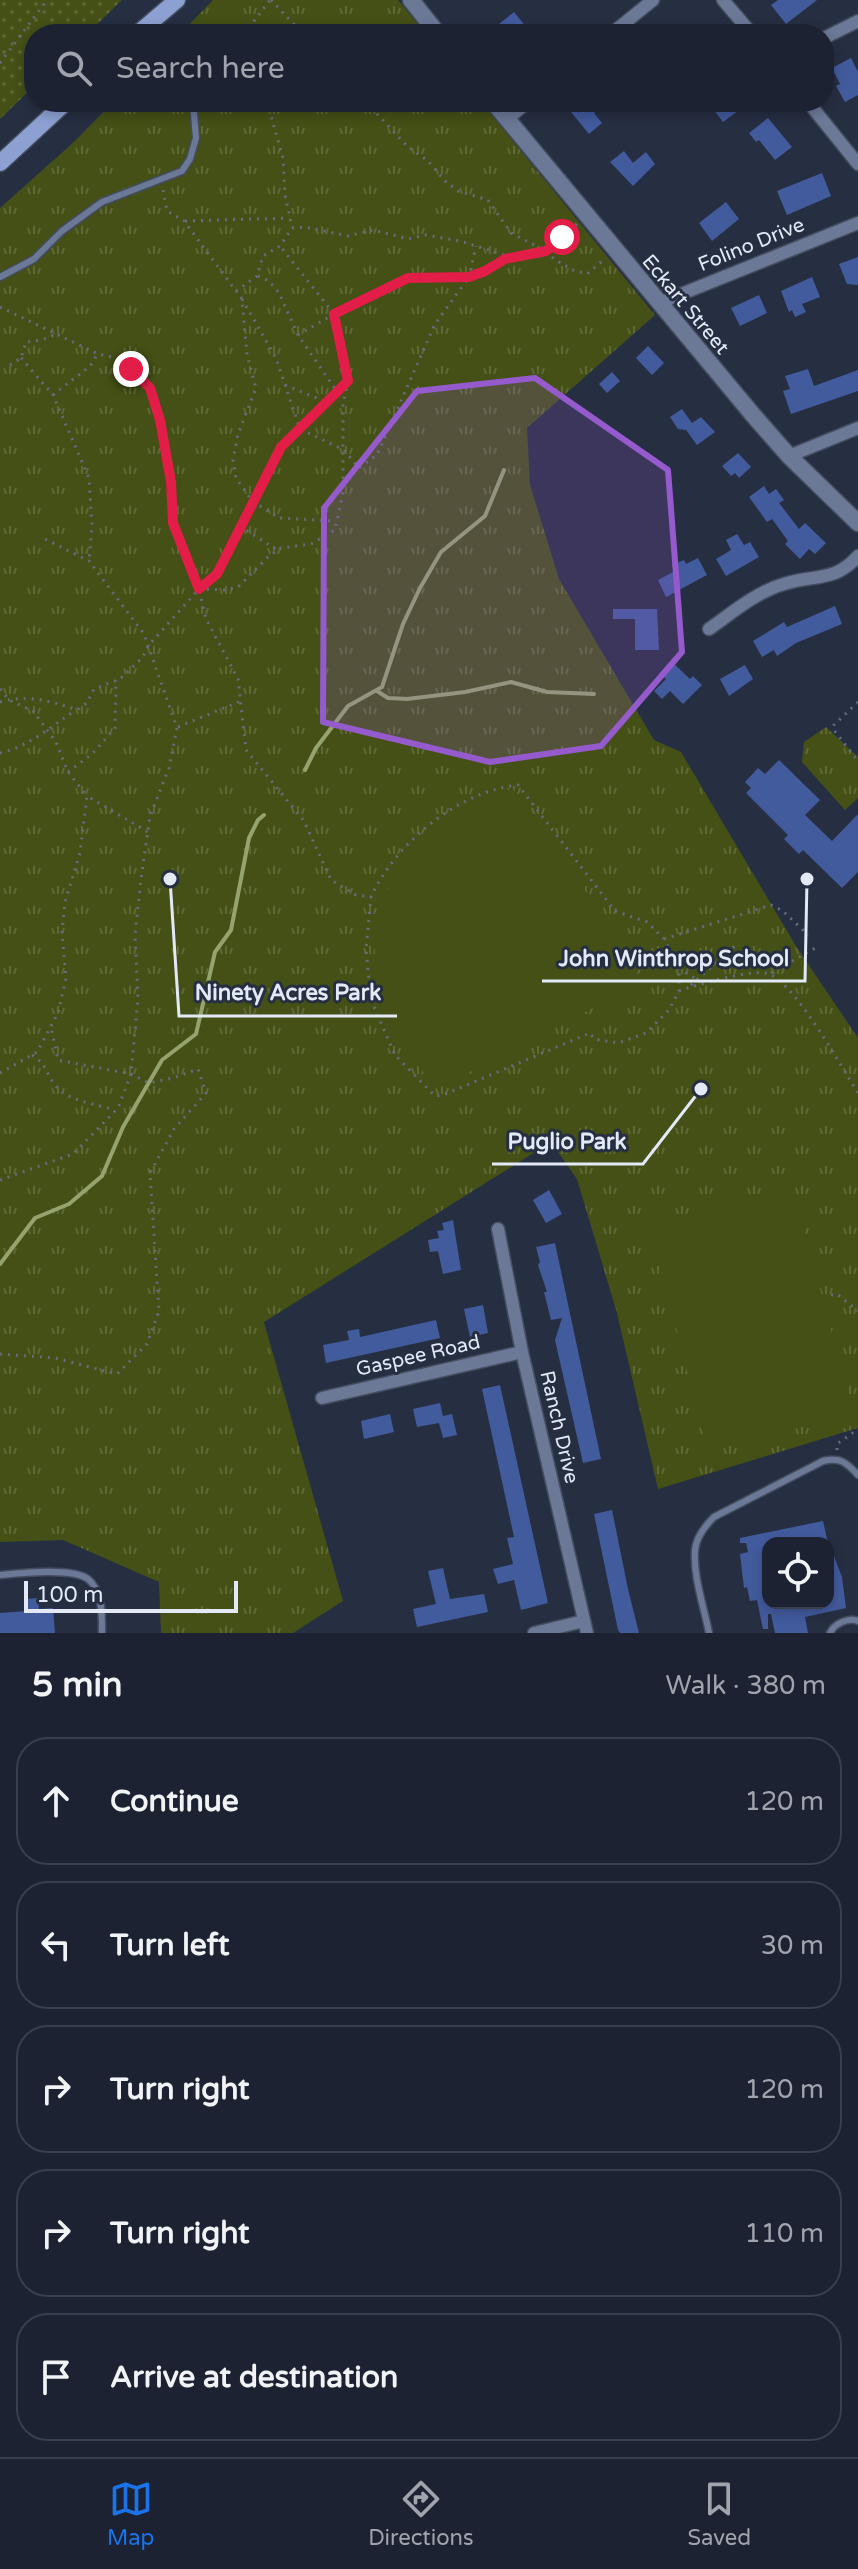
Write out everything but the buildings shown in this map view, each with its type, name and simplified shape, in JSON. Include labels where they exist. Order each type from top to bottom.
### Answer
[{"type":"main road","points":[[150,24],[168,0]]},
{"type":"main road","points":[[151,24],[177,0]]},
{"type":"main road","points":[[0,163],[55,112]]},
{"type":"street","points":[[411,0],[430,24]]},
{"type":"street","points":[[623,24],[653,0]]},
{"type":"street","points":[[723,0],[743,24]]},
{"type":"street","points":[[834,33],[858,21]]},
{"type":"street","name":"Eckart Street","points":[[501,112],[789,456],[858,523]]},
{"type":"street","points":[[507,119],[516,112]]},
{"type":"street","points":[[816,112],[858,164]]},
{"type":"street","name":"Folino Drive","points":[[659,303],[858,223]]},
{"type":"street","points":[[789,456],[858,428]]},
{"type":"street","points":[[709,629],[769,590],[785,583],[833,575],[858,556]]},
{"type":"street","name":"Ranch Drive","points":[[498,1229],[522,1352],[586,1627]]},
{"type":"street","name":"Gaspee Road","points":[[322,1398],[522,1352]]},
{"type":"street","points":[[534,1633],[586,1627]]},
{"type":"lane","points":[[0,277],[34,259],[62,231],[102,202],[182,171],[190,159],[196,138],[196,112]]},
{"type":"lane","points":[[709,1633],[695,1548],[704,1527],[742,1500],[823,1461],[837,1458],[858,1475]]},
{"type":"lane","points":[[0,1575],[76,1574],[90,1580],[102,1612],[102,1633]]},
{"type":"lane","points":[[830,1633],[843,1622],[858,1621]]},
{"type":"path","points":[[29,24],[47,0]]},
{"type":"path","points":[[252,24],[270,0],[293,24]]},
{"type":"path","points":[[0,63],[24,31]]},
{"type":"path","points":[[270,112],[283,158],[292,228]]},
{"type":"path","points":[[375,112],[445,181],[458,191],[488,200],[511,233],[546,251],[573,270],[587,274],[615,250]]},
{"type":"path","points":[[161,179],[167,211],[184,221],[242,299],[276,358],[300,429],[344,450],[359,468],[377,455],[435,324],[469,277],[476,246]]},
{"type":"path","points":[[298,335],[408,278],[469,277],[505,259],[546,251],[586,215]]},
{"type":"path","points":[[184,221],[289,218]]},
{"type":"path","points":[[292,228],[305,227],[348,236],[373,230],[408,239],[426,235],[515,258]]},
{"type":"path","points":[[236,291],[257,276],[263,256],[280,246],[292,228]]},
{"type":"path","points":[[199,589],[238,587],[278,550],[311,544],[335,530],[343,493],[343,403],[348,381],[334,314],[280,246]]},
{"type":"path","points":[[257,276],[269,281],[279,293],[298,335],[338,393]]},
{"type":"path","points":[[242,299],[247,355],[256,388],[238,434],[233,460],[236,478],[252,501],[279,518],[335,521]]},
{"type":"path","points":[[0,307],[98,354],[121,359],[150,388],[160,420],[171,482],[173,523],[199,589],[206,619],[238,679],[246,750],[304,821],[331,880],[356,895],[371,897]]},
{"type":"path","points":[[10,365],[21,358],[26,342],[42,340],[57,333]]},
{"type":"path","points":[[53,395],[90,366],[98,354]]},
{"type":"path","points":[[21,358],[53,395],[89,478],[92,526],[89,561]]},
{"type":"path","points":[[0,753],[19,749],[87,703],[94,689],[120,679],[143,657],[148,646],[199,589],[217,574],[281,447],[348,381]]},
{"type":"path","points":[[285,385],[329,403]]},
{"type":"path","points":[[240,526],[278,550]]},
{"type":"path","points":[[0,1180],[73,1154],[115,1110],[131,1074],[138,998],[135,935],[150,816],[169,768],[177,728],[144,634],[89,561],[45,539]]},
{"type":"path","points":[[68,772],[92,754],[115,728],[116,680]]},
{"type":"path","points":[[0,689],[9,700],[33,711],[56,742],[68,772],[87,796],[148,832]]},
{"type":"path","points":[[0,702],[21,698],[52,701],[77,710]]},
{"type":"path","points":[[177,728],[241,701]]},
{"type":"path","points":[[858,702],[833,729],[858,761]]},
{"type":"path","points":[[518,785],[615,911],[647,922],[664,939],[679,968],[679,991],[669,1010],[646,1033],[618,1043],[594,1039],[590,1033],[435,1096],[395,1055],[371,1000],[366,949],[371,897],[382,873],[419,834],[470,797],[498,787],[518,785]]},
{"type":"path","points":[[0,1073],[37,1052],[58,1013],[66,978],[62,932],[65,902],[80,853],[87,796]]},
{"type":"path","points":[[664,939],[771,905],[783,911],[808,935]]},
{"type":"path","points":[[691,986],[736,945]]},
{"type":"path","points":[[770,974],[817,947]]},
{"type":"path","points":[[674,958],[685,956],[715,965]]},
{"type":"path","points":[[679,968],[705,985]]},
{"type":"path","points":[[679,991],[751,971],[770,974],[797,998],[858,1093]]},
{"type":"path","points":[[0,1354],[55,1358],[117,1374],[147,1344],[159,1311],[150,1173],[174,1129],[206,1093],[198,1069],[149,1083],[131,1074],[58,1060],[51,1027]]},
{"type":"path","points":[[32,1055],[44,1063],[53,1084],[69,1098],[115,1110]]},
{"type":"path","points":[[831,1295],[837,1294],[858,1311]]},
{"type":"path","points":[[837,1458],[837,1444],[858,1429]]},
{"type":"highlighted area","points":[[535,378],[668,470],[682,652],[601,746],[490,762],[323,722],[324,508],[417,391]]},
{"type":"green space","points":[[0,0],[122,0],[97,24],[24,24],[24,96],[0,119]]},
{"type":"green space","points":[[213,0],[398,0],[418,24],[190,24]]},
{"type":"green space","points":[[103,112],[489,112],[655,315],[527,428],[530,485],[559,579],[654,740],[681,752],[796,946],[858,1038],[858,1428],[658,1489],[617,1313],[577,1179],[551,1142],[264,1322],[343,1601],[293,1633],[161,1633],[159,1582],[63,1540],[0,1542],[0,208]]},
{"type":"green space","points":[[826,727],[858,757],[858,798],[845,810],[802,762],[804,742]]},
{"type":"green space","points":[[513,789],[638,965],[635,986],[437,1089],[394,1033],[389,1021],[375,949],[380,908],[399,870],[449,819],[488,795]]},
{"type":"green space","points":[[793,1186],[853,1414],[708,1451],[649,1224]]},
{"type":"waterway","points":[[305,770],[316,748],[348,706],[382,687],[403,624],[420,588],[441,552],[485,516],[504,470]]},
{"type":"waterway","points":[[377,691],[388,698],[407,699],[465,692],[511,682],[547,692],[594,694]]},
{"type":"waterway","points":[[0,1264],[35,1218],[69,1204],[102,1176],[123,1127],[162,1060],[196,1034],[215,952],[231,930],[249,838],[264,815]]},
{"type":"place","name":"Ninety Acres Park","points":[[170,879]]},
{"type":"place","name":"John Winthrop School","points":[[807,879]]},
{"type":"place","name":"Puglio Park","points":[[701,1089]]},
{"type":"route","points":[[131,369],[150,388],[160,420],[171,482],[173,523],[199,589],[217,574],[281,447],[348,381],[334,314],[408,278],[469,277],[505,259],[546,251],[562,237]]}]
